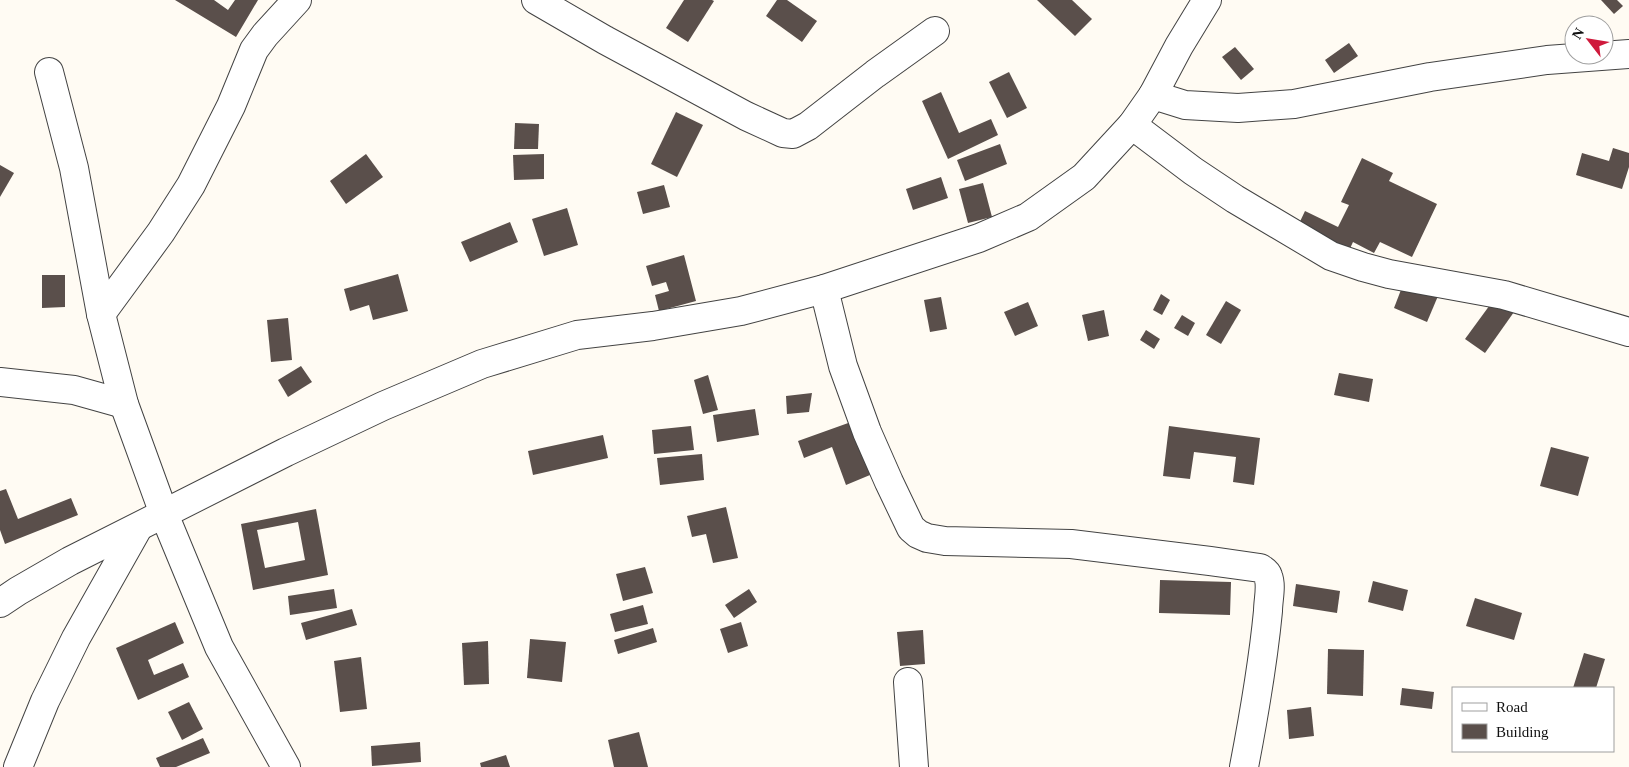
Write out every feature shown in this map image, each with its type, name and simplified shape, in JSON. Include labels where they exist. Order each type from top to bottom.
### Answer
[{"type":"street","points":[[102,314],[162,232],[191,185],[230,106],[254,50],[297,0]]},
{"type":"street","points":[[536,0],[605,40],[746,116],[783,133],[793,134],[808,126],[875,74],[935,32]]},
{"type":"street","points":[[0,603],[70,561],[286,452],[382,406],[482,364],[577,335],[653,326],[741,312],[824,288],[979,238],[1028,217],[1084,177],[1132,125],[1153,95],[1179,46],[1207,0]]},
{"type":"street","points":[[1153,95],[1185,105],[1238,108],[1294,104],[1440,76],[1547,60],[1629,54]]},
{"type":"street","points":[[49,72],[74,168],[102,314],[124,404],[164,514],[219,647],[286,767]]},
{"type":"street","points":[[1132,125],[1193,171],[1331,256],[1390,274],[1504,295],[1629,332]]},
{"type":"street","points":[[824,288],[843,366],[867,432],[911,528],[918,534],[927,538],[944,541],[1071,544],[1260,568],[1266,572],[1269,577],[1270,588],[1267,621],[1258,694],[1244,767]]},
{"type":"street","points":[[0,382],[74,390],[124,404]]},
{"type":"street","points":[[18,767],[45,701],[76,638],[138,528]]},
{"type":"street","points":[[908,682],[914,767]]},
{"type":"building","points":[[175,0],[214,0],[228,10],[235,0],[258,0],[236,37]]},
{"type":"building","points":[[684,0],[714,1],[688,42],[666,28]]},
{"type":"building","points":[[777,0],[787,0],[817,21],[802,42],[766,16]]},
{"type":"building","points":[[1037,0],[1072,0],[1092,19],[1075,36]]},
{"type":"building","points":[[1601,0],[1617,0],[1623,6],[1614,14]]},
{"type":"building","points":[[1349,43],[1358,56],[1334,73],[1325,60]]},
{"type":"building","points":[[1235,47],[1254,69],[1241,80],[1222,57]]},
{"type":"building","points":[[1009,72],[1027,108],[1007,118],[989,82]]},
{"type":"building","points":[[941,92],[959,133],[991,119],[998,135],[948,159],[922,101]]},
{"type":"building","points":[[676,112],[703,125],[677,177],[651,164]]},
{"type":"building","points":[[515,123],[539,124],[538,149],[514,149]]},
{"type":"building","points":[[1000,144],[1007,164],[965,181],[957,160]]},
{"type":"building","points":[[1613,148],[1629,153],[1629,167],[1622,189],[1576,175],[1582,153],[1609,161]]},
{"type":"building","points":[[366,154],[383,177],[346,204],[330,181]]},
{"type":"building","points":[[544,154],[544,179],[514,180],[513,155]]},
{"type":"building","points":[[1362,158],[1393,173],[1389,181],[1437,204],[1412,257],[1380,242],[1374,253],[1353,242],[1347,255],[1296,230],[1305,211],[1338,227],[1349,205],[1341,202]]},
{"type":"building","points":[[0,165],[14,173],[0,197]]},
{"type":"building","points":[[941,177],[948,198],[913,210],[906,189]]},
{"type":"building","points":[[983,183],[992,217],[968,223],[959,189]]},
{"type":"building","points":[[664,185],[670,207],[643,214],[637,192]]},
{"type":"building","points":[[567,208],[578,245],[544,256],[532,219]]},
{"type":"building","points":[[510,222],[518,242],[470,262],[461,242]]},
{"type":"building","points":[[684,255],[696,301],[659,311],[655,295],[669,291],[666,282],[652,286],[646,266]]},
{"type":"building","points":[[398,274],[408,311],[373,320],[369,305],[350,311],[344,289]]},
{"type":"building","points":[[42,275],[65,275],[65,307],[42,308]]},
{"type":"building","points":[[1404,282],[1438,296],[1427,322],[1394,308]]},
{"type":"building","points":[[1161,294],[1170,300],[1162,315],[1153,310]]},
{"type":"building","points":[[941,297],[947,329],[930,332],[924,300]]},
{"type":"building","points":[[1495,298],[1514,312],[1485,353],[1465,339]]},
{"type":"building","points":[[1226,301],[1241,310],[1221,344],[1206,335]]},
{"type":"building","points":[[1028,302],[1038,326],[1015,336],[1004,312]]},
{"type":"building","points":[[1104,310],[1109,336],[1088,341],[1082,315]]},
{"type":"building","points":[[1182,315],[1195,323],[1188,336],[1174,328]]},
{"type":"building","points":[[288,318],[292,360],[271,362],[267,320]]},
{"type":"building","points":[[1146,330],[1160,339],[1154,349],[1140,340]]},
{"type":"building","points":[[301,366],[312,382],[288,397],[278,380]]},
{"type":"building","points":[[1339,373],[1373,379],[1369,402],[1334,395]]},
{"type":"building","points":[[708,375],[718,410],[703,414],[694,380]]},
{"type":"building","points":[[812,393],[809,412],[787,414],[786,396]]},
{"type":"building","points":[[755,409],[759,435],[717,442],[713,415]]},
{"type":"building","points":[[851,422],[870,475],[846,485],[832,447],[804,458],[798,441]]},
{"type":"building","points":[[691,426],[694,450],[654,454],[652,430]]},
{"type":"building","points":[[1169,426],[1260,438],[1254,485],[1233,482],[1236,457],[1194,452],[1190,479],[1163,476]]},
{"type":"building","points":[[603,435],[608,458],[533,475],[528,451]]},
{"type":"building","points":[[1551,447],[1589,457],[1578,496],[1540,486]]},
{"type":"building","points":[[702,454],[704,480],[660,485],[657,458]]},
{"type":"building","points":[[6,489],[18,519],[71,498],[78,515],[5,544],[0,530],[0,491]]},
{"type":"building","points":[[726,507],[738,558],[713,563],[706,534],[692,537],[687,516]]},
{"type":"building","points":[[316,509],[328,575],[253,590],[241,524]],"holes":[[[298,522],[305,560],[265,568],[257,530]]]},
{"type":"building","points":[[645,567],[653,593],[623,601],[616,574]]},
{"type":"building","points":[[1160,580],[1231,582],[1230,615],[1159,613]]},
{"type":"building","points":[[1373,581],[1408,590],[1403,611],[1368,602]]},
{"type":"building","points":[[1296,584],[1340,591],[1337,613],[1293,606]]},
{"type":"building","points":[[334,589],[337,608],[290,615],[288,596]]},
{"type":"building","points":[[749,589],[757,602],[734,618],[725,605]]},
{"type":"building","points":[[1475,598],[1522,613],[1514,640],[1466,626]]},
{"type":"building","points":[[643,605],[648,624],[615,632],[610,614]]},
{"type":"building","points":[[352,609],[357,625],[306,640],[301,623]]},
{"type":"building","points":[[175,622],[184,643],[148,660],[154,675],[183,663],[189,677],[138,700],[116,648]]},
{"type":"building","points":[[741,622],[748,646],[728,653],[720,629]]},
{"type":"building","points":[[653,628],[657,642],[618,654],[614,640]]},
{"type":"building","points":[[923,630],[925,664],[900,666],[897,632]]},
{"type":"building","points":[[530,639],[566,642],[562,682],[527,678]]},
{"type":"building","points":[[488,641],[489,684],[464,685],[462,643]]},
{"type":"building","points":[[1328,649],[1364,650],[1363,696],[1327,694]]},
{"type":"building","points":[[1584,653],[1605,659],[1596,687],[1573,687]]},
{"type":"building","points":[[361,657],[367,709],[340,712],[334,661]]},
{"type":"building","points":[[1402,688],[1434,692],[1432,709],[1400,705]]},
{"type":"building","points":[[189,702],[203,729],[182,740],[168,712]]},
{"type":"building","points":[[1311,707],[1314,736],[1289,739],[1287,710]]},
{"type":"building","points":[[639,732],[648,767],[614,767],[608,740]]},
{"type":"building","points":[[203,738],[210,753],[176,767],[160,767],[156,758]]},
{"type":"building","points":[[420,742],[421,762],[372,766],[371,746]]},
{"type":"building","points":[[506,755],[510,767],[481,767],[480,763]]}]
